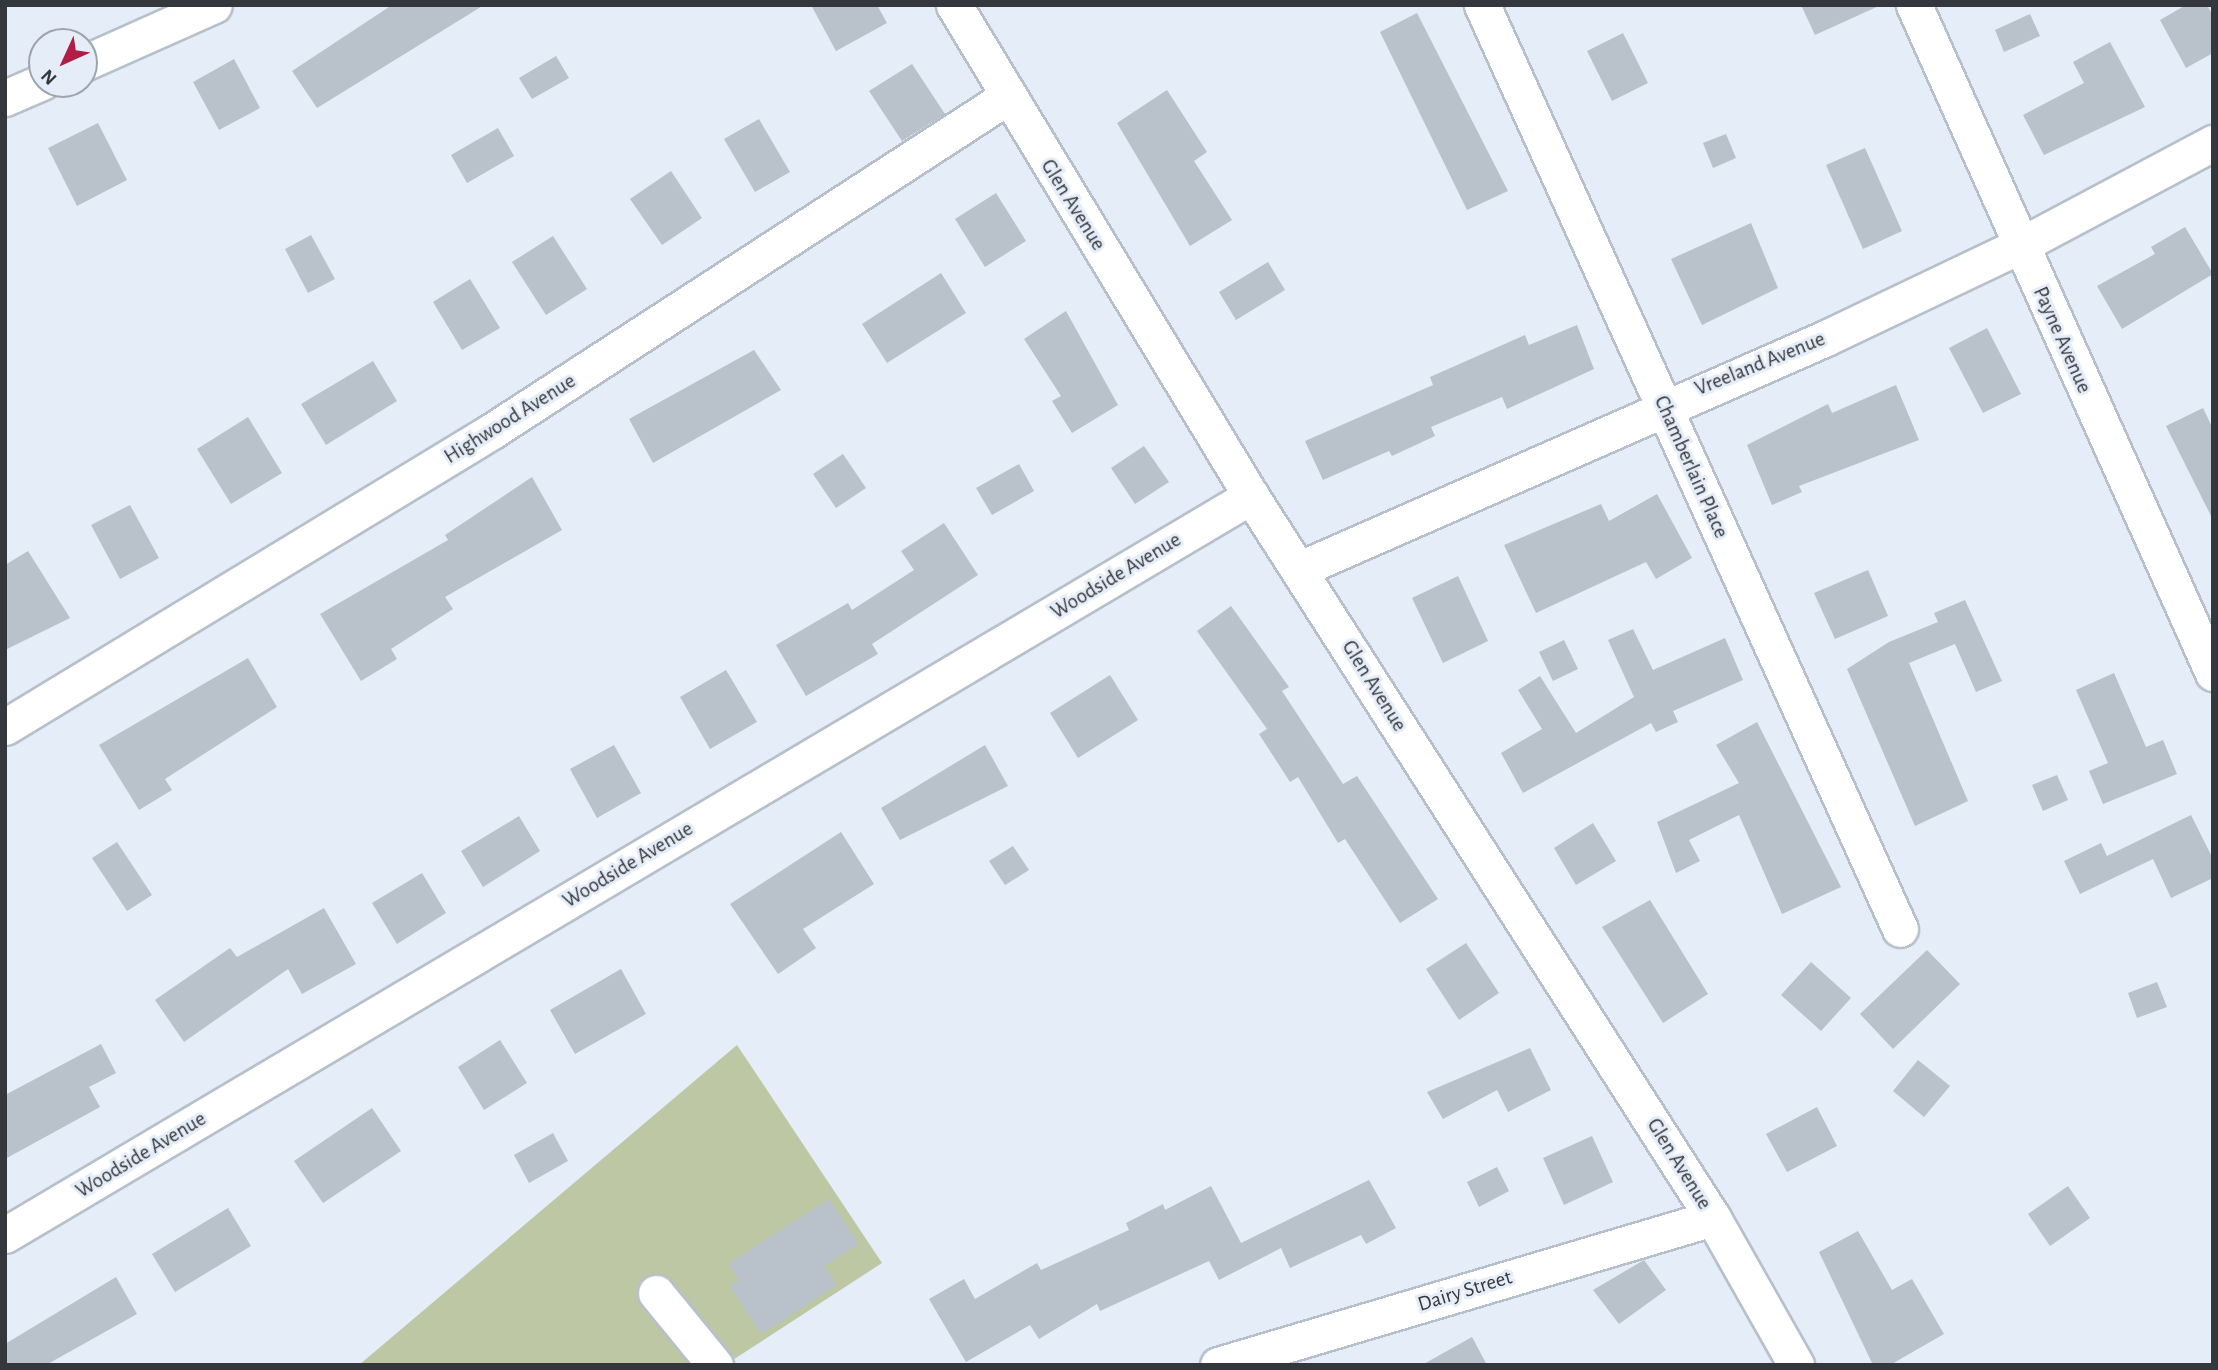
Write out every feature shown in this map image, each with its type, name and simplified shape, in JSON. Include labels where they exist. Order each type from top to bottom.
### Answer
[{"type":"street","points":[[98,57],[214,5]]},
{"type":"street","name":"Glen Avenue","points":[[954,5],[1007,97],[1251,496],[1713,1218],[1796,1365]]},
{"type":"street","name":"Chamberlain Place","points":[[1482,5],[1900,929]]},
{"type":"street","name":"Payne Avenue","points":[[1914,5],[2213,673]]},
{"type":"street","points":[[5,98],[28,88]]},
{"type":"street","name":"Highwood Avenue","points":[[5,727],[492,431],[1007,97]]},
{"type":"street","name":"Vreeland Avenue","points":[[1300,569],[1411,524],[1663,404],[1826,338],[2020,246],[2213,143]]},
{"type":"street","name":"Woodside Avenue","points":[[5,1235],[1251,496]]},
{"type":"street","name":"Dairy Street","points":[[1218,1365],[1713,1218]]},
{"type":"street","points":[[656,1293],[715,1365]]},
{"type":"green space","points":[[737,1045],[882,1263],[725,1365],[359,1365]]},
{"type":"building","points":[[392,5],[484,5],[317,108],[292,71]]},
{"type":"building","points":[[811,5],[877,5],[887,23],[836,51]]},
{"type":"building","points":[[1801,5],[1881,5],[1815,35]]},
{"type":"building","points":[[2186,5],[2207,5],[2213,16],[2213,53],[2186,68],[2160,20]]},
{"type":"building","points":[[1417,13],[1508,191],[1467,210],[1380,32]]},
{"type":"building","points":[[2030,14],[2040,36],[2004,52],[1995,30]]},
{"type":"building","points":[[1623,33],[1648,83],[1612,101],[1587,51]]},
{"type":"building","points":[[2110,42],[2145,107],[2044,155],[2023,115],[2084,83],[2073,62]]},
{"type":"building","points":[[556,56],[569,78],[532,99],[519,78]]},
{"type":"building","points":[[234,59],[260,108],[219,130],[193,82]]},
{"type":"building","points":[[912,64],[945,114],[902,141],[869,91]]},
{"type":"building","points":[[1167,90],[1207,152],[1194,161],[1232,220],[1190,246],[1117,123]]},
{"type":"building","points":[[759,119],[790,172],[755,192],[724,139]]},
{"type":"building","points":[[98,123],[127,180],[77,206],[48,148]]},
{"type":"building","points":[[498,128],[514,156],[467,183],[451,155]]},
{"type":"building","points":[[1726,134],[1736,158],[1713,168],[1703,143]]},
{"type":"building","points":[[1865,148],[1902,231],[1863,249],[1826,165]]},
{"type":"building","points":[[671,171],[702,218],[662,245],[630,199]]},
{"type":"building","points":[[996,193],[1026,241],[985,267],[955,219]]},
{"type":"building","points":[[1751,223],[1778,288],[1702,325],[1671,259]]},
{"type":"building","points":[[2185,227],[2213,274],[2122,329],[2097,286],[2155,254],[2151,247]]},
{"type":"building","points":[[311,235],[335,279],[308,293],[285,249]]},
{"type":"building","points":[[553,236],[587,289],[546,315],[512,262]]},
{"type":"building","points":[[1268,262],[1285,290],[1236,320],[1219,292]]},
{"type":"building","points":[[941,273],[966,313],[887,363],[862,324]]},
{"type":"building","points":[[470,279],[500,328],[462,350],[433,302]]},
{"type":"building","points":[[1066,311],[1118,405],[1072,433],[1052,401],[1061,396],[1024,339]]},
{"type":"building","points":[[1577,325],[1594,369],[1507,409],[1502,397],[1431,427],[1435,436],[1392,456],[1389,451],[1323,480],[1305,441],[1433,385],[1430,377],[1525,335],[1529,345]]},
{"type":"building","points":[[1987,328],[2021,394],[1983,413],[1949,348]]},
{"type":"building","points":[[754,350],[781,390],[653,463],[629,419]]},
{"type":"building","points":[[373,361],[397,401],[326,445],[301,404]]},
{"type":"building","points":[[1896,385],[1919,440],[1799,486],[1802,492],[1772,505],[1747,445],[1828,404],[1832,413]]},
{"type":"building","points":[[2203,408],[2213,429],[2213,520],[2166,426]]},
{"type":"building","points":[[248,417],[282,473],[231,504],[197,449]]},
{"type":"building","points":[[1144,446],[1169,482],[1135,504],[1111,468]]},
{"type":"building","points":[[843,454],[866,488],[836,508],[813,474]]},
{"type":"building","points":[[1019,464],[1034,491],[992,515],[976,488]]},
{"type":"building","points":[[532,477],[562,530],[445,597],[453,609],[391,649],[397,659],[361,681],[320,614],[448,540],[445,535]]},
{"type":"building","points":[[1657,494],[1692,558],[1656,579],[1646,562],[1536,613],[1504,545],[1601,504],[1609,521]]},
{"type":"building","points":[[130,505],[159,558],[120,579],[91,525]]},
{"type":"building","points":[[944,523],[978,575],[872,644],[878,654],[806,696],[776,645],[848,603],[852,610],[914,570],[901,551]]},
{"type":"building","points":[[28,551],[70,618],[5,650],[5,565]]},
{"type":"building","points":[[1868,570],[1888,616],[1835,639],[1814,593]]},
{"type":"building","points":[[1458,576],[1488,641],[1443,663],[1412,598]]},
{"type":"building","points":[[1965,600],[2002,681],[1976,692],[1955,644],[1909,663],[1968,801],[1915,826],[1847,669],[1889,642],[1938,622],[1934,613]]},
{"type":"building","points":[[1231,606],[1289,687],[1282,691],[1343,784],[1357,776],[1438,899],[1400,923],[1345,839],[1338,843],[1298,777],[1290,782],[1259,734],[1267,729],[1197,631]]},
{"type":"building","points":[[1633,629],[1653,670],[1725,638],[1743,680],[1673,711],[1678,722],[1656,732],[1651,723],[1523,793],[1501,753],[1542,729],[1518,690],[1540,676],[1576,733],[1634,697],[1608,640]]},
{"type":"building","points":[[1564,640],[1578,669],[1553,681],[1539,652]]},
{"type":"building","points":[[248,658],[277,707],[165,779],[172,790],[139,810],[99,745]]},
{"type":"building","points":[[726,670],[757,722],[710,749],[680,697]]},
{"type":"building","points":[[2114,673],[2146,747],[2163,740],[2177,774],[2103,804],[2089,771],[2108,763],[2076,690]]},
{"type":"building","points":[[1110,675],[1138,720],[1078,758],[1050,713]]},
{"type":"building","points":[[1757,722],[1841,887],[1782,914],[1739,815],[1689,840],[1700,861],[1676,873],[1657,822],[1739,783],[1716,745]]},
{"type":"building","points":[[614,745],[641,793],[597,818],[570,769]]},
{"type":"building","points":[[985,745],[1008,786],[900,840],[881,808]]},
{"type":"building","points":[[2057,775],[2068,800],[2043,811],[2032,785]]},
{"type":"building","points":[[2191,815],[2213,859],[2213,878],[2171,898],[2153,859],[2080,894],[2064,861],[2101,843],[2107,856]]},
{"type":"building","points":[[519,816],[540,851],[483,887],[461,851]]},
{"type":"building","points":[[1593,823],[1616,861],[1576,885],[1554,848]]},
{"type":"building","points":[[841,832],[874,884],[803,929],[816,948],[778,974],[730,904]]},
{"type":"building","points":[[117,842],[152,895],[127,911],[92,858]]},
{"type":"building","points":[[1013,846],[1029,870],[1005,885],[989,861]]},
{"type":"building","points":[[422,873],[446,913],[397,944],[372,903]]},
{"type":"building","points":[[1650,900],[1708,994],[1663,1023],[1602,927]]},
{"type":"building","points":[[324,908],[356,964],[302,994],[288,969],[184,1042],[155,1000],[230,948],[237,957]]},
{"type":"building","points":[[1466,943],[1499,993],[1459,1020],[1426,969]]},
{"type":"building","points":[[1927,950],[1960,984],[1893,1049],[1860,1014]]},
{"type":"building","points":[[1811,962],[1851,998],[1821,1031],[1781,995]]},
{"type":"building","points":[[621,969],[646,1014],[575,1054],[550,1010]]},
{"type":"building","points":[[2157,982],[2167,1007],[2137,1018],[2128,993]]},
{"type":"building","points":[[500,1040],[527,1083],[484,1110],[458,1067]]},
{"type":"building","points":[[101,1044],[116,1073],[89,1087],[100,1107],[5,1159],[5,1095]]},
{"type":"building","points":[[1530,1048],[1551,1090],[1508,1112],[1497,1090],[1443,1119],[1427,1092]]},
{"type":"building","points":[[1918,1060],[1950,1086],[1924,1117],[1893,1091]]},
{"type":"building","points":[[1817,1107],[1837,1146],[1787,1172],[1766,1134]]},
{"type":"building","points":[[372,1108],[401,1151],[323,1203],[294,1161]]},
{"type":"building","points":[[553,1133],[568,1161],[529,1183],[514,1155]]},
{"type":"building","points":[[1592,1136],[1613,1182],[1564,1205],[1543,1158]]},
{"type":"building","points":[[1497,1167],[1509,1191],[1479,1207],[1467,1182]]},
{"type":"building","points":[[1369,1180],[1396,1228],[1366,1244],[1361,1235],[1290,1268],[1281,1248],[1219,1280],[1209,1261],[1100,1311],[1097,1304],[1039,1339],[1030,1325],[966,1362],[929,1299],[964,1279],[975,1299],[1037,1263],[1041,1270],[1129,1230],[1126,1223],[1163,1204],[1165,1210],[1211,1186],[1241,1243]]},
{"type":"building","points":[[2068,1186],[2090,1218],[2050,1246],[2028,1214]]},
{"type":"building","points":[[829,1199],[859,1244],[824,1266],[837,1285],[761,1334],[730,1286],[739,1280],[728,1264]]},
{"type":"building","points":[[228,1208],[251,1246],[175,1292],[152,1254]]},
{"type":"building","points":[[1858,1231],[1892,1290],[1912,1279],[1944,1334],[1890,1365],[1873,1365],[1819,1252]]},
{"type":"building","points":[[1644,1260],[1666,1290],[1619,1324],[1593,1290]]},
{"type":"building","points":[[116,1277],[137,1314],[46,1365],[5,1365],[5,1344]]},
{"type":"building","points":[[1472,1337],[1487,1365],[1422,1365]]}]
